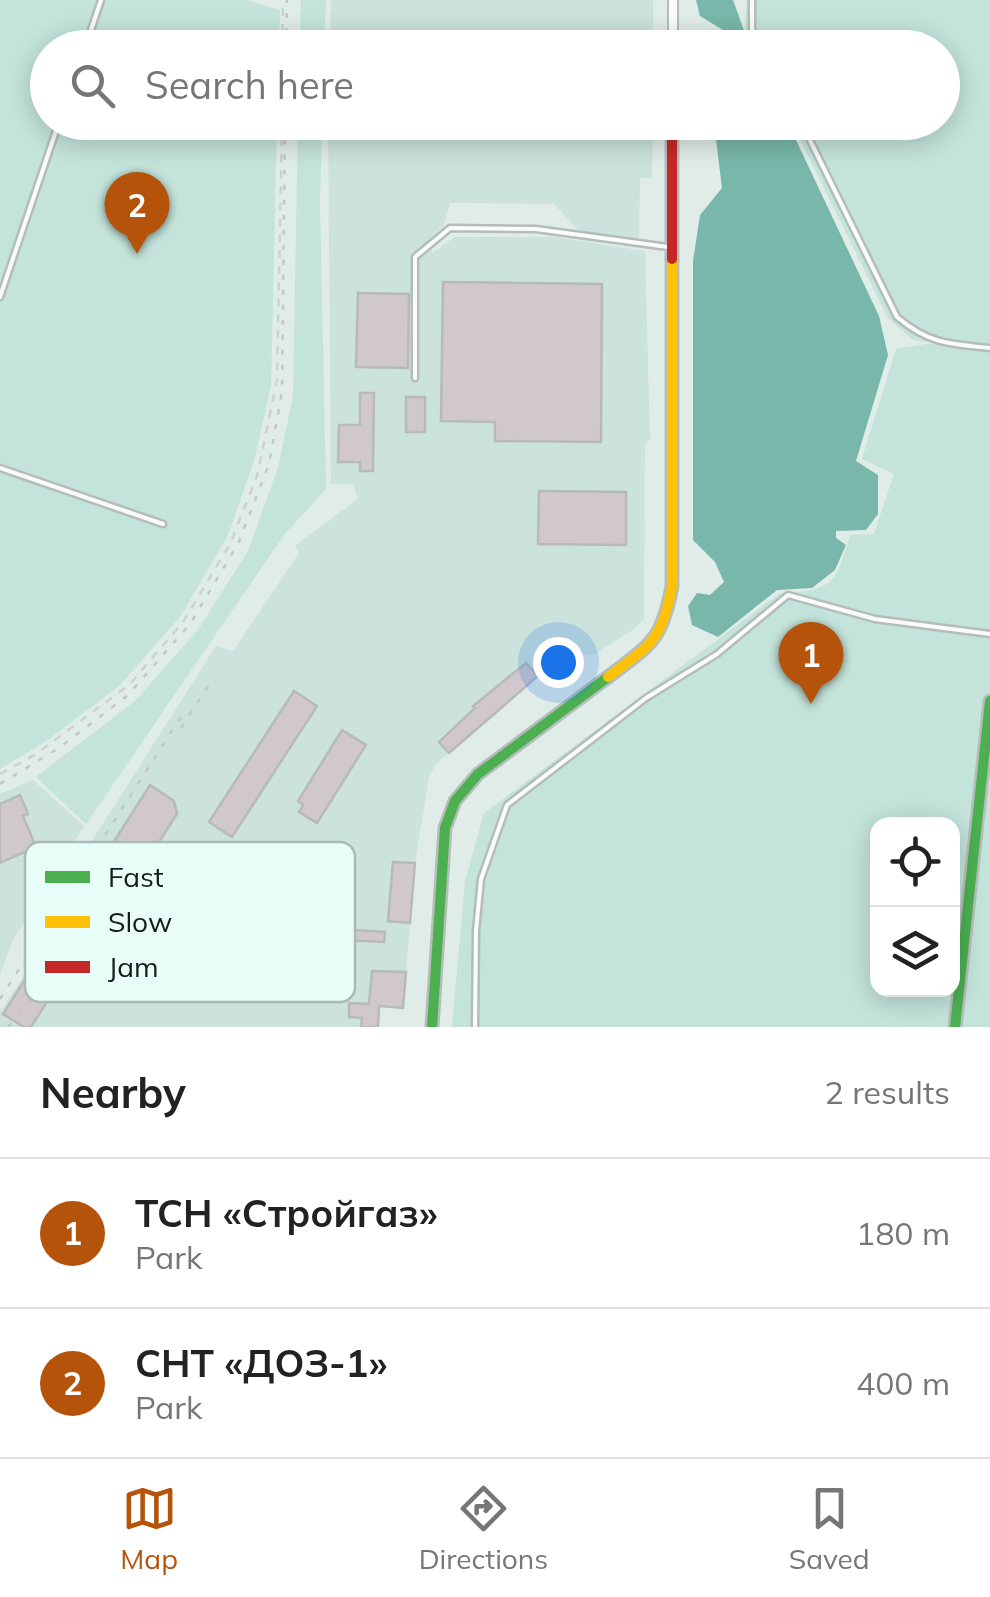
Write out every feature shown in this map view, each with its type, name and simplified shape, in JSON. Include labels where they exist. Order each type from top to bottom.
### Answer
[{"type":"street","points":[[672,0],[672,30]]},
{"type":"street","points":[[432,1027],[446,828],[455,801],[478,774],[653,643],[666,620],[672,586],[672,140]]},
{"type":"street","points":[[955,1027],[990,701]]},
{"type":"lane","points":[[91,30],[101,0]]},
{"type":"lane","points":[[752,0],[753,30]]},
{"type":"lane","points":[[0,297],[54,140]]},
{"type":"lane","points":[[811,140],[898,317],[917,334],[938,343],[990,348]]},
{"type":"lane","points":[[416,378],[415,257],[450,228],[536,229],[672,247]]},
{"type":"lane","points":[[0,468],[164,524]]},
{"type":"lane","points":[[475,1027],[481,879],[507,805],[646,698],[718,654],[788,595],[875,619],[990,634]]},
{"type":"path","points":[[276,0],[283,2],[282,30]]},
{"type":"path","points":[[0,774],[84,721],[130,685],[184,622],[230,544],[257,476],[277,380],[282,140]]},
{"type":"shaded area","points":[[0,0],[246,0],[280,10],[279,30],[30,30],[30,140],[277,140],[271,385],[254,461],[228,535],[180,617],[119,686],[48,740],[0,769]]},
{"type":"shaded area","points":[[301,0],[326,0],[325,30],[300,30]]},
{"type":"shaded area","points":[[331,0],[653,0],[653,30],[330,30]]},
{"type":"shaded area","points":[[696,0],[733,0],[744,30],[723,30],[700,16]]},
{"type":"shaded area","points":[[747,0],[990,0],[990,1027],[452,1027],[465,882],[484,813],[779,594],[810,590],[829,582],[840,566],[850,535],[874,534],[894,474],[862,459],[896,349],[933,343],[913,340],[888,318],[800,140],[960,140],[960,30],[746,30]]},
{"type":"shaded area","points":[[298,140],[322,140],[326,489],[284,535],[86,824],[36,777],[136,700],[198,630],[248,551],[278,468],[293,396]]},
{"type":"shaded area","points":[[328,140],[653,140],[652,178],[640,178],[639,239],[581,233],[554,204],[450,203],[444,225],[431,238],[432,253],[455,237],[554,237],[645,251],[650,439],[645,445],[644,619],[595,654],[558,656],[436,764],[429,777],[415,863],[403,1008],[380,1006],[378,1027],[0,1027],[0,1012],[25,974],[25,1002],[355,1002],[355,842],[91,842],[216,646],[233,651],[299,553],[295,546],[358,499],[353,484],[331,484]]},
{"type":"shaded area","points":[[716,140],[796,140],[879,316],[888,355],[856,461],[878,475],[878,514],[866,530],[836,531],[836,538],[846,545],[835,570],[812,588],[777,590],[718,637],[692,625],[688,606],[697,593],[710,595],[724,582],[715,562],[693,540],[693,261],[700,215],[722,188]]},
{"type":"shaded area","points":[[33,780],[84,826],[74,842],[25,842],[25,921],[0,974],[0,794]]},
{"type":"building","points":[[443,282],[602,284],[601,442],[495,441],[495,422],[441,421]]},
{"type":"building","points":[[358,293],[409,294],[408,368],[356,367]]},
{"type":"building","points":[[360,393],[374,393],[373,471],[360,471],[360,462],[338,462],[339,425],[360,425]]},
{"type":"building","points":[[406,397],[425,397],[425,432],[406,432]]},
{"type":"building","points":[[539,491],[626,492],[626,545],[538,544]]},
{"type":"building","points":[[526,663],[538,676],[449,753],[439,742],[473,706]]},
{"type":"building","points":[[294,691],[317,706],[232,837],[209,822]]},
{"type":"building","points":[[342,730],[366,745],[317,823],[299,812],[303,805],[298,801]]},
{"type":"building","points":[[150,785],[174,801],[177,814],[159,842],[114,842]]},
{"type":"building","points":[[20,795],[28,814],[23,816],[34,842],[25,842],[25,852],[0,863],[0,804]]},
{"type":"building","points":[[393,862],[415,863],[410,923],[388,921]]},
{"type":"building","points":[[355,930],[385,932],[384,942],[355,941]]},
{"type":"building","points":[[372,971],[406,972],[403,1008],[379,1006],[378,1027],[361,1027],[362,1018],[349,1017],[349,1003],[369,1004]]},
{"type":"building","points":[[25,979],[25,1002],[47,1002],[31,1027],[3,1014]]},
{"type":"railway","points":[[286,30],[287,0]]},
{"type":"railway","points":[[0,784],[59,748],[128,695],[190,624],[238,544],[269,464],[282,392],[285,140]]},
{"type":"railway","points":[[181,728],[212,680]]},
{"type":"railway","points":[[101,842],[184,712]]},
{"type":"railway","points":[[0,999],[25,960]]},
{"type":"railway","points":[[8,1027],[29,1002]]},
{"type":"traffic: fast","points":[[432,1027],[445,828],[455,801],[478,774],[608,677]]},
{"type":"traffic: fast","points":[[955,1027],[990,701]]},
{"type":"traffic: slow","points":[[608,677],[652,640],[664,619],[672,586],[672,259]]},
{"type":"traffic: jam","points":[[672,140],[672,259]]},
{"type":"place","name":"СНТ «ДОЗ-1»","points":[[137,254]]},
{"type":"place","name":"ТСН «Стройгаз»","points":[[811,704]]}]
